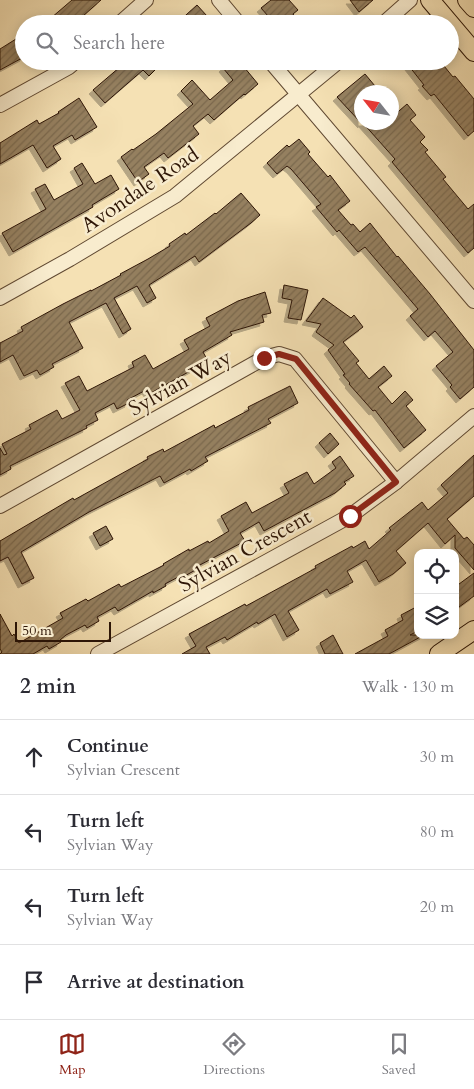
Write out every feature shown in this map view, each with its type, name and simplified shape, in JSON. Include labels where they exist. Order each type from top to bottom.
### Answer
[{"type":"main road","points":[[430,0],[443,15]]},
{"type":"main road","points":[[467,0],[474,8]]},
{"type":"main road","points":[[459,34],[474,52]]},
{"type":"main road","points":[[439,654],[474,630]]},
{"type":"street","points":[[129,15],[146,0]]},
{"type":"street","points":[[219,0],[232,15]]},
{"type":"street","points":[[393,15],[410,0]]},
{"type":"street","points":[[0,105],[64,70]]},
{"type":"street","points":[[277,70],[474,301]]},
{"type":"street","name":"Avondale Road","points":[[0,298],[70,259],[175,196],[328,70]]},
{"type":"street","name":"Sylvian Way","points":[[0,506],[264,358],[279,354],[296,359],[396,482]]},
{"type":"street","name":"Sylvian Crescent","points":[[98,654],[350,516],[396,482],[474,416]]},
{"type":"building","points":[[72,0],[101,0],[84,15],[54,15]]},
{"type":"building","points":[[271,0],[289,0],[298,10],[294,15],[267,15],[261,8]]},
{"type":"building","points":[[350,0],[373,0],[359,12]]},
{"type":"building","points":[[197,5],[206,15],[186,15]]},
{"type":"building","points":[[15,40],[15,62],[0,70],[0,49]]},
{"type":"building","points":[[116,70],[143,70],[105,103],[93,90]]},
{"type":"building","points":[[143,70],[155,70],[149,76]]},
{"type":"building","points":[[225,70],[246,70],[258,84],[214,120],[208,114],[193,126],[199,134],[168,158],[164,153],[144,167],[149,174],[138,182],[121,157],[156,134],[193,104],[181,91],[192,80],[210,100],[233,80]]},
{"type":"building","points":[[412,70],[447,70],[453,77],[455,76],[474,99],[474,131],[468,136],[434,94],[431,96],[422,86],[424,85]]},
{"type":"building","points":[[365,74],[374,85],[354,85],[354,115],[337,97]]},
{"type":"building","points":[[79,98],[97,127],[75,140],[72,135],[53,146],[61,159],[47,168],[33,145],[0,164],[0,143],[37,120],[39,124],[59,113]]},
{"type":"building","points":[[407,104],[416,115],[410,120],[425,137],[420,142],[428,150],[425,152],[446,177],[443,179],[468,209],[474,204],[474,248],[468,253],[392,162],[395,159],[369,130],[399,130],[399,111]]},
{"type":"building","points":[[299,139],[310,152],[308,154],[328,177],[330,175],[350,201],[338,210],[360,232],[370,223],[474,350],[474,387],[460,399],[450,387],[452,385],[436,366],[453,352],[435,331],[428,337],[410,316],[418,309],[365,247],[358,252],[339,230],[337,232],[316,207],[321,204],[291,169],[287,166],[277,174],[267,163],[287,145],[289,147]]},
{"type":"building","points":[[82,163],[95,184],[111,175],[119,189],[92,205],[93,207],[13,252],[2,233],[46,209],[35,189],[45,184],[54,200],[83,184],[74,168]]},
{"type":"building","points":[[241,193],[260,215],[251,223],[199,262],[195,256],[149,285],[156,298],[147,303],[137,286],[114,298],[131,329],[123,334],[106,303],[69,322],[83,348],[52,364],[54,367],[40,375],[37,370],[24,376],[13,355],[0,362],[0,343],[23,331],[21,327],[121,275],[170,246],[169,244],[185,233],[186,235],[216,214]]},
{"type":"building","points":[[284,285],[308,290],[301,320],[288,318],[292,300],[282,298]]},
{"type":"building","points":[[265,292],[271,313],[262,315],[264,322],[230,332],[232,335],[203,352],[208,361],[149,394],[146,390],[127,400],[129,403],[117,409],[114,403],[95,413],[98,420],[86,426],[87,428],[10,466],[11,469],[0,475],[0,448],[4,455],[7,454],[2,444],[31,429],[29,425],[57,410],[62,419],[80,410],[65,383],[79,376],[87,391],[134,367],[132,362],[145,355],[153,369],[189,349],[184,340],[210,326],[206,318],[238,301]]},
{"type":"building","points":[[323,298],[351,318],[354,315],[363,327],[343,342],[359,361],[356,363],[369,379],[384,366],[392,376],[378,387],[392,404],[405,391],[413,400],[406,406],[426,430],[404,448],[375,410],[373,411],[349,384],[343,375],[345,374],[328,350],[334,345],[316,332],[321,324],[306,321]]},
{"type":"building","points":[[290,386],[298,403],[268,419],[271,423],[205,457],[208,461],[191,471],[190,469],[164,483],[160,476],[89,512],[21,552],[34,578],[22,584],[8,557],[0,561],[0,541],[73,498],[74,500],[148,459],[147,457],[163,449],[164,452],[214,425],[215,428],[249,410],[248,407]]},
{"type":"building","points":[[330,433],[339,444],[328,454],[319,443]]},
{"type":"building","points":[[474,455],[474,496],[447,519],[464,539],[467,537],[474,545],[474,570],[459,553],[459,549],[455,548],[455,535],[445,544],[428,523],[396,551],[406,563],[393,574],[379,582],[366,560],[347,571],[353,582],[330,594],[327,589],[288,611],[299,630],[287,637],[275,614],[258,624],[257,622],[227,640],[225,637],[206,647],[210,654],[182,654],[196,646],[189,634],[245,604],[246,606],[352,546],[353,548],[365,541],[369,549],[391,530],[389,528],[422,502],[428,510],[448,493],[441,485]]},
{"type":"building","points":[[340,456],[354,476],[344,482],[346,484],[335,493],[264,531],[259,522],[240,533],[245,541],[198,566],[199,568],[183,577],[182,575],[165,584],[166,586],[153,593],[153,591],[118,611],[115,607],[97,617],[99,621],[87,628],[85,625],[66,635],[60,640],[61,642],[49,649],[47,646],[33,654],[0,654],[2,652],[0,649],[0,614],[12,636],[14,634],[19,643],[63,618],[60,613],[86,599],[88,601],[119,584],[121,587],[164,565],[189,549],[189,551],[208,541],[209,543],[229,531],[221,516],[246,502],[252,513],[289,493],[284,484],[307,472],[314,484],[336,468],[332,462]]},
{"type":"building","points":[[106,526],[113,539],[100,546],[93,533]]},
{"type":"building","points":[[474,573],[474,596],[459,607],[459,594],[459,584]]},
{"type":"building","points":[[414,608],[414,633],[410,635],[414,635],[414,639],[417,639],[389,654],[355,654],[388,636],[385,630],[403,620],[401,615]]},
{"type":"building","points":[[333,635],[343,654],[325,654],[320,643]]},
{"type":"route","points":[[264,358],[279,354],[296,359],[396,482],[350,516]]}]
